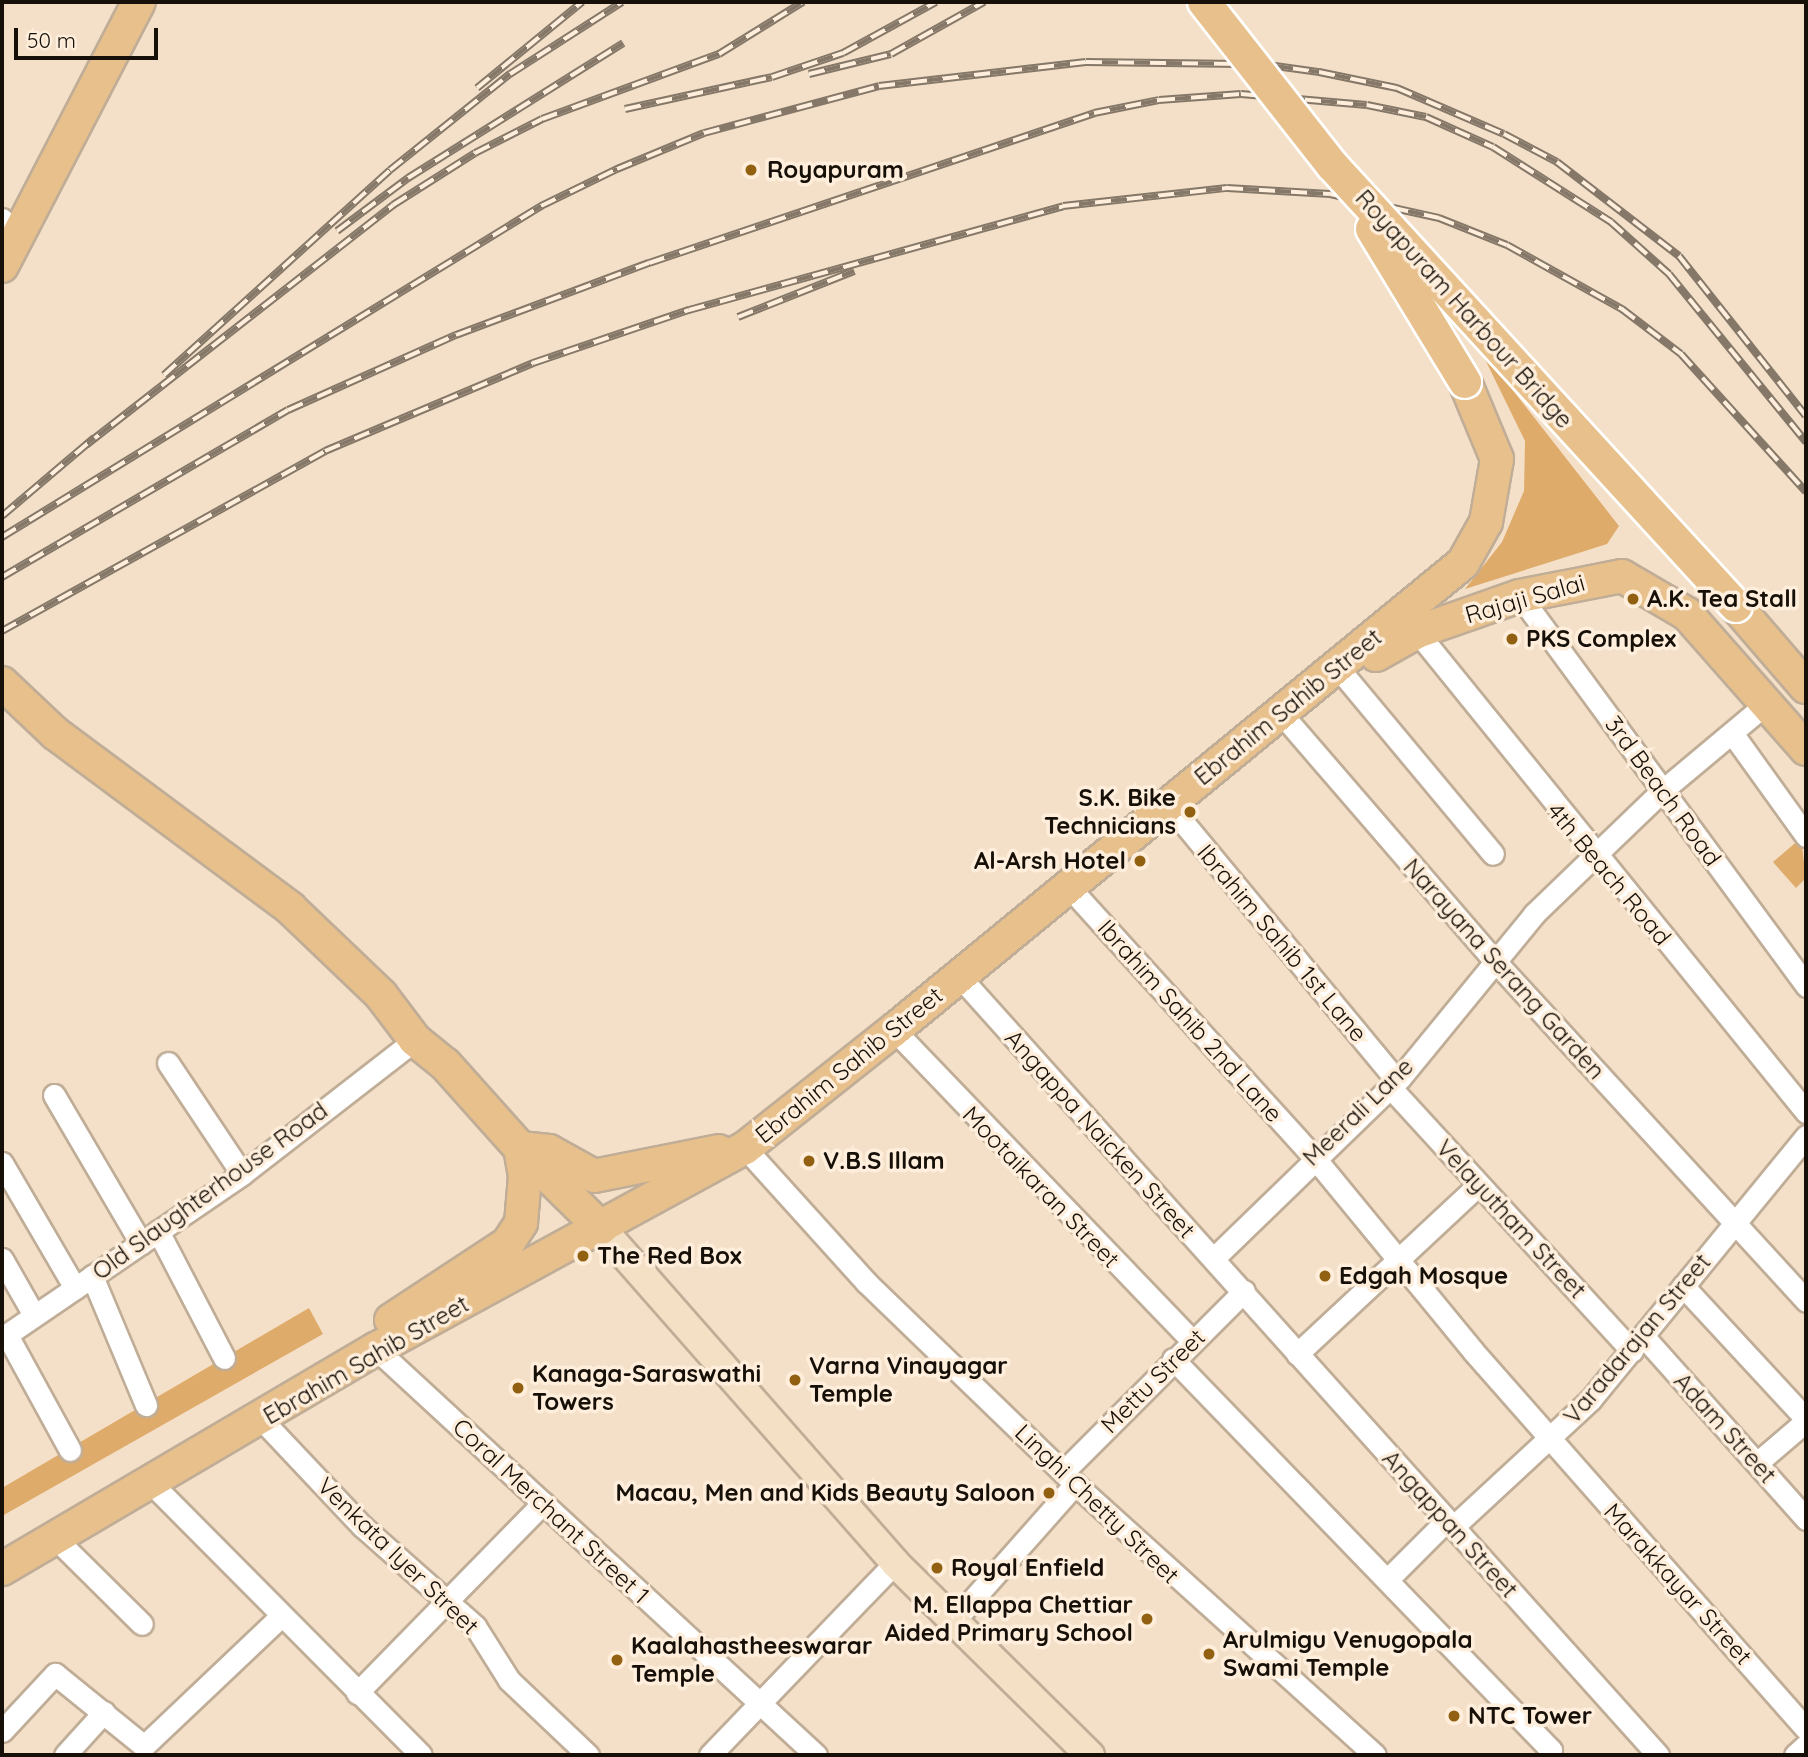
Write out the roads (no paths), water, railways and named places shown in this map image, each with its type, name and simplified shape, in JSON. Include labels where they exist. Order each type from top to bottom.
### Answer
[{"type":"main road","points":[[6,248],[139,2]]},
{"type":"main road","name":"Royapuram Harbour Bridge","points":[[1204,2],[1332,165],[1806,687]]},
{"type":"main road","name":"Ebrahim Sahib Street","points":[[2,1569],[153,1485],[376,1349],[745,1148],[894,1030],[1279,711],[1463,563],[1486,522],[1497,459],[1465,382],[1332,165]]},
{"type":"main road","name":"Rajaji Salai","points":[[1279,711],[1417,632],[1520,596],[1622,576],[1648,586],[1687,614],[1806,749]]},
{"type":"main road","points":[[2,683],[41,723],[172,817],[290,908],[381,995],[415,1040],[445,1063],[520,1148],[601,1228]]},
{"type":"main road","points":[[520,1148],[549,1151],[594,1176],[745,1148]]},
{"type":"main road","points":[[520,1148],[526,1176],[521,1223],[508,1243],[527,1268]]},
{"type":"main road","name":"Ebrahim Sahib Street","points":[[2,1551],[309,1374],[508,1243]]},
{"type":"street","name":"3rd Beach Road","points":[[1520,596],[1806,986]]},
{"type":"street","name":"4th Beach Road","points":[[1417,632],[1595,858],[1806,1112]]},
{"type":"street","points":[[1343,674],[1493,854]]},
{"type":"street","name":"Meerali Lane","points":[[1214,1258],[1312,1156],[1394,1084],[1493,959],[1663,790],[1766,704]]},
{"type":"street","name":"Narayana Serang Garden","points":[[1279,711],[1493,959],[1806,1301]]},
{"type":"street","points":[[1732,733],[1806,836]]},
{"type":"street","name":"Ibrahim Sahib 1st Lane","points":[[1168,804],[1394,1084]]},
{"type":"street","name":"Ibrahim Sahib 2nd Lane","points":[[1068,886],[1312,1156],[1399,1259]]},
{"type":"street","name":"Angappa Naicken Street","points":[[959,976],[1244,1290]]},
{"type":"street","name":"Mootaikaran Street","points":[[894,1030],[1192,1341]]},
{"type":"street","name":"Old Slaughterhouse Road","points":[[4,1336],[242,1174],[415,1040]]},
{"type":"street","points":[[168,1063],[242,1174]]},
{"type":"street","name":"Velayutham Street","points":[[1394,1084],[1478,1185],[1638,1344]]},
{"type":"street","points":[[54,1095],[149,1237],[224,1359]]},
{"type":"street","name":"Varadarajan Street","points":[[1388,1579],[1450,1523],[1550,1440],[1638,1344],[1806,1136]]},
{"type":"street","name":"Linghi Chetty Street","points":[[745,1148],[866,1282],[1069,1478],[1375,1755]]},
{"type":"street","points":[[2,1163],[83,1282],[146,1405]]},
{"type":"street","points":[[1297,1354],[1478,1185]]},
{"type":"street","points":[[601,1228],[895,1563],[952,1623],[1090,1755]]},
{"type":"street","points":[[2,1259],[34,1315]]},
{"type":"street","name":"Marakkayar Street","points":[[1399,1259],[1550,1440],[1806,1729]]},
{"type":"street","points":[[1683,1286],[1806,1420],[1757,1463]]},
{"type":"street","name":"Mettu Street","points":[[952,1623],[1069,1478],[1173,1359],[1244,1290]]},
{"type":"street","name":"Angappan Street","points":[[1244,1290],[1297,1354],[1658,1755]]},
{"type":"street","points":[[4,1336],[70,1450]]},
{"type":"street","name":"Adam Street","points":[[1638,1344],[1757,1463],[1806,1519]]},
{"type":"street","name":"Coral Merchant Street 1","points":[[376,1349],[756,1702],[817,1755]]},
{"type":"street","points":[[1173,1359],[1551,1750]]},
{"type":"street","name":"Venkata Iyer Street","points":[[262,1420],[448,1603],[475,1626],[509,1680],[588,1755]]},
{"type":"street","points":[[153,1485],[280,1617],[421,1755]]},
{"type":"street","points":[[357,1693],[543,1503]]},
{"type":"street","points":[[55,1538],[142,1624]]},
{"type":"street","points":[[710,1755],[756,1702],[895,1563]]},
{"type":"street","points":[[2,1731],[55,1674],[144,1746],[280,1617]]},
{"type":"street","points":[[65,1755],[104,1712]]},
{"type":"street","points":[[1795,1755],[1806,1745]]},
{"type":"railway","points":[[477,88],[582,2]]},
{"type":"railway","points":[[164,375],[390,170],[510,74],[622,2]]},
{"type":"railway","points":[[86,445],[393,205],[475,153],[542,119],[719,54],[803,2]]},
{"type":"railway","points":[[625,109],[772,77],[843,53],[936,2]]},
{"type":"railway","points":[[809,74],[891,54],[984,2]]},
{"type":"railway","points":[[337,231],[408,178],[623,43]]},
{"type":"railway","points":[[2,537],[541,206],[617,169],[704,133],[879,86],[1086,62],[1261,64],[1319,72],[1397,88],[1504,134],[1557,162],[1679,256],[1806,416]]},
{"type":"railway","points":[[2,577],[288,410],[456,335],[649,263],[1094,113],[1159,100],[1241,94],[1367,105],[1426,117],[1493,147],[1611,222],[1669,274],[1806,442]]},
{"type":"railway","points":[[2,631],[325,451],[533,363],[689,310],[1063,206],[1227,188],[1330,194],[1439,218],[1507,245],[1622,309],[1681,354],[1806,492]]},
{"type":"railway","points":[[738,317],[854,271]]},
{"type":"railway","points":[[2,516],[94,438]]},
{"type":"place","name":"Royapuram","points":[[751,170]]},
{"type":"place","name":"A.K. Tea Stall","points":[[1633,599]]},
{"type":"place","name":"PKS Complex","points":[[1512,639]]},
{"type":"place","name":"S.K. Bike Technicians","points":[[1190,812]]},
{"type":"place","name":"Al-Arsh Hotel","points":[[1140,861]]},
{"type":"place","name":"V.B.S Illam","points":[[809,1161]]},
{"type":"place","name":"The Red Box","points":[[583,1256]]},
{"type":"place","name":"Edgah Mosque","points":[[1325,1276]]},
{"type":"place","name":"Varna Vinayagar Temple","points":[[795,1380]]},
{"type":"place","name":"Kanaga-Saraswathi Towers","points":[[518,1388]]},
{"type":"place","name":"Macau, Men and Kids Beauty Saloon","points":[[1049,1493]]},
{"type":"place","name":"Royal Enfield","points":[[937,1568]]},
{"type":"place","name":"M. Ellappa Chettiar Aided Primary School","points":[[1147,1619]]},
{"type":"place","name":"Arulmigu Venugopala Swami Temple","points":[[1209,1654]]},
{"type":"place","name":"Kaalahastheeswarar Temple","points":[[617,1660]]},
{"type":"place","name":"NTC Tower","points":[[1454,1716]]}]
